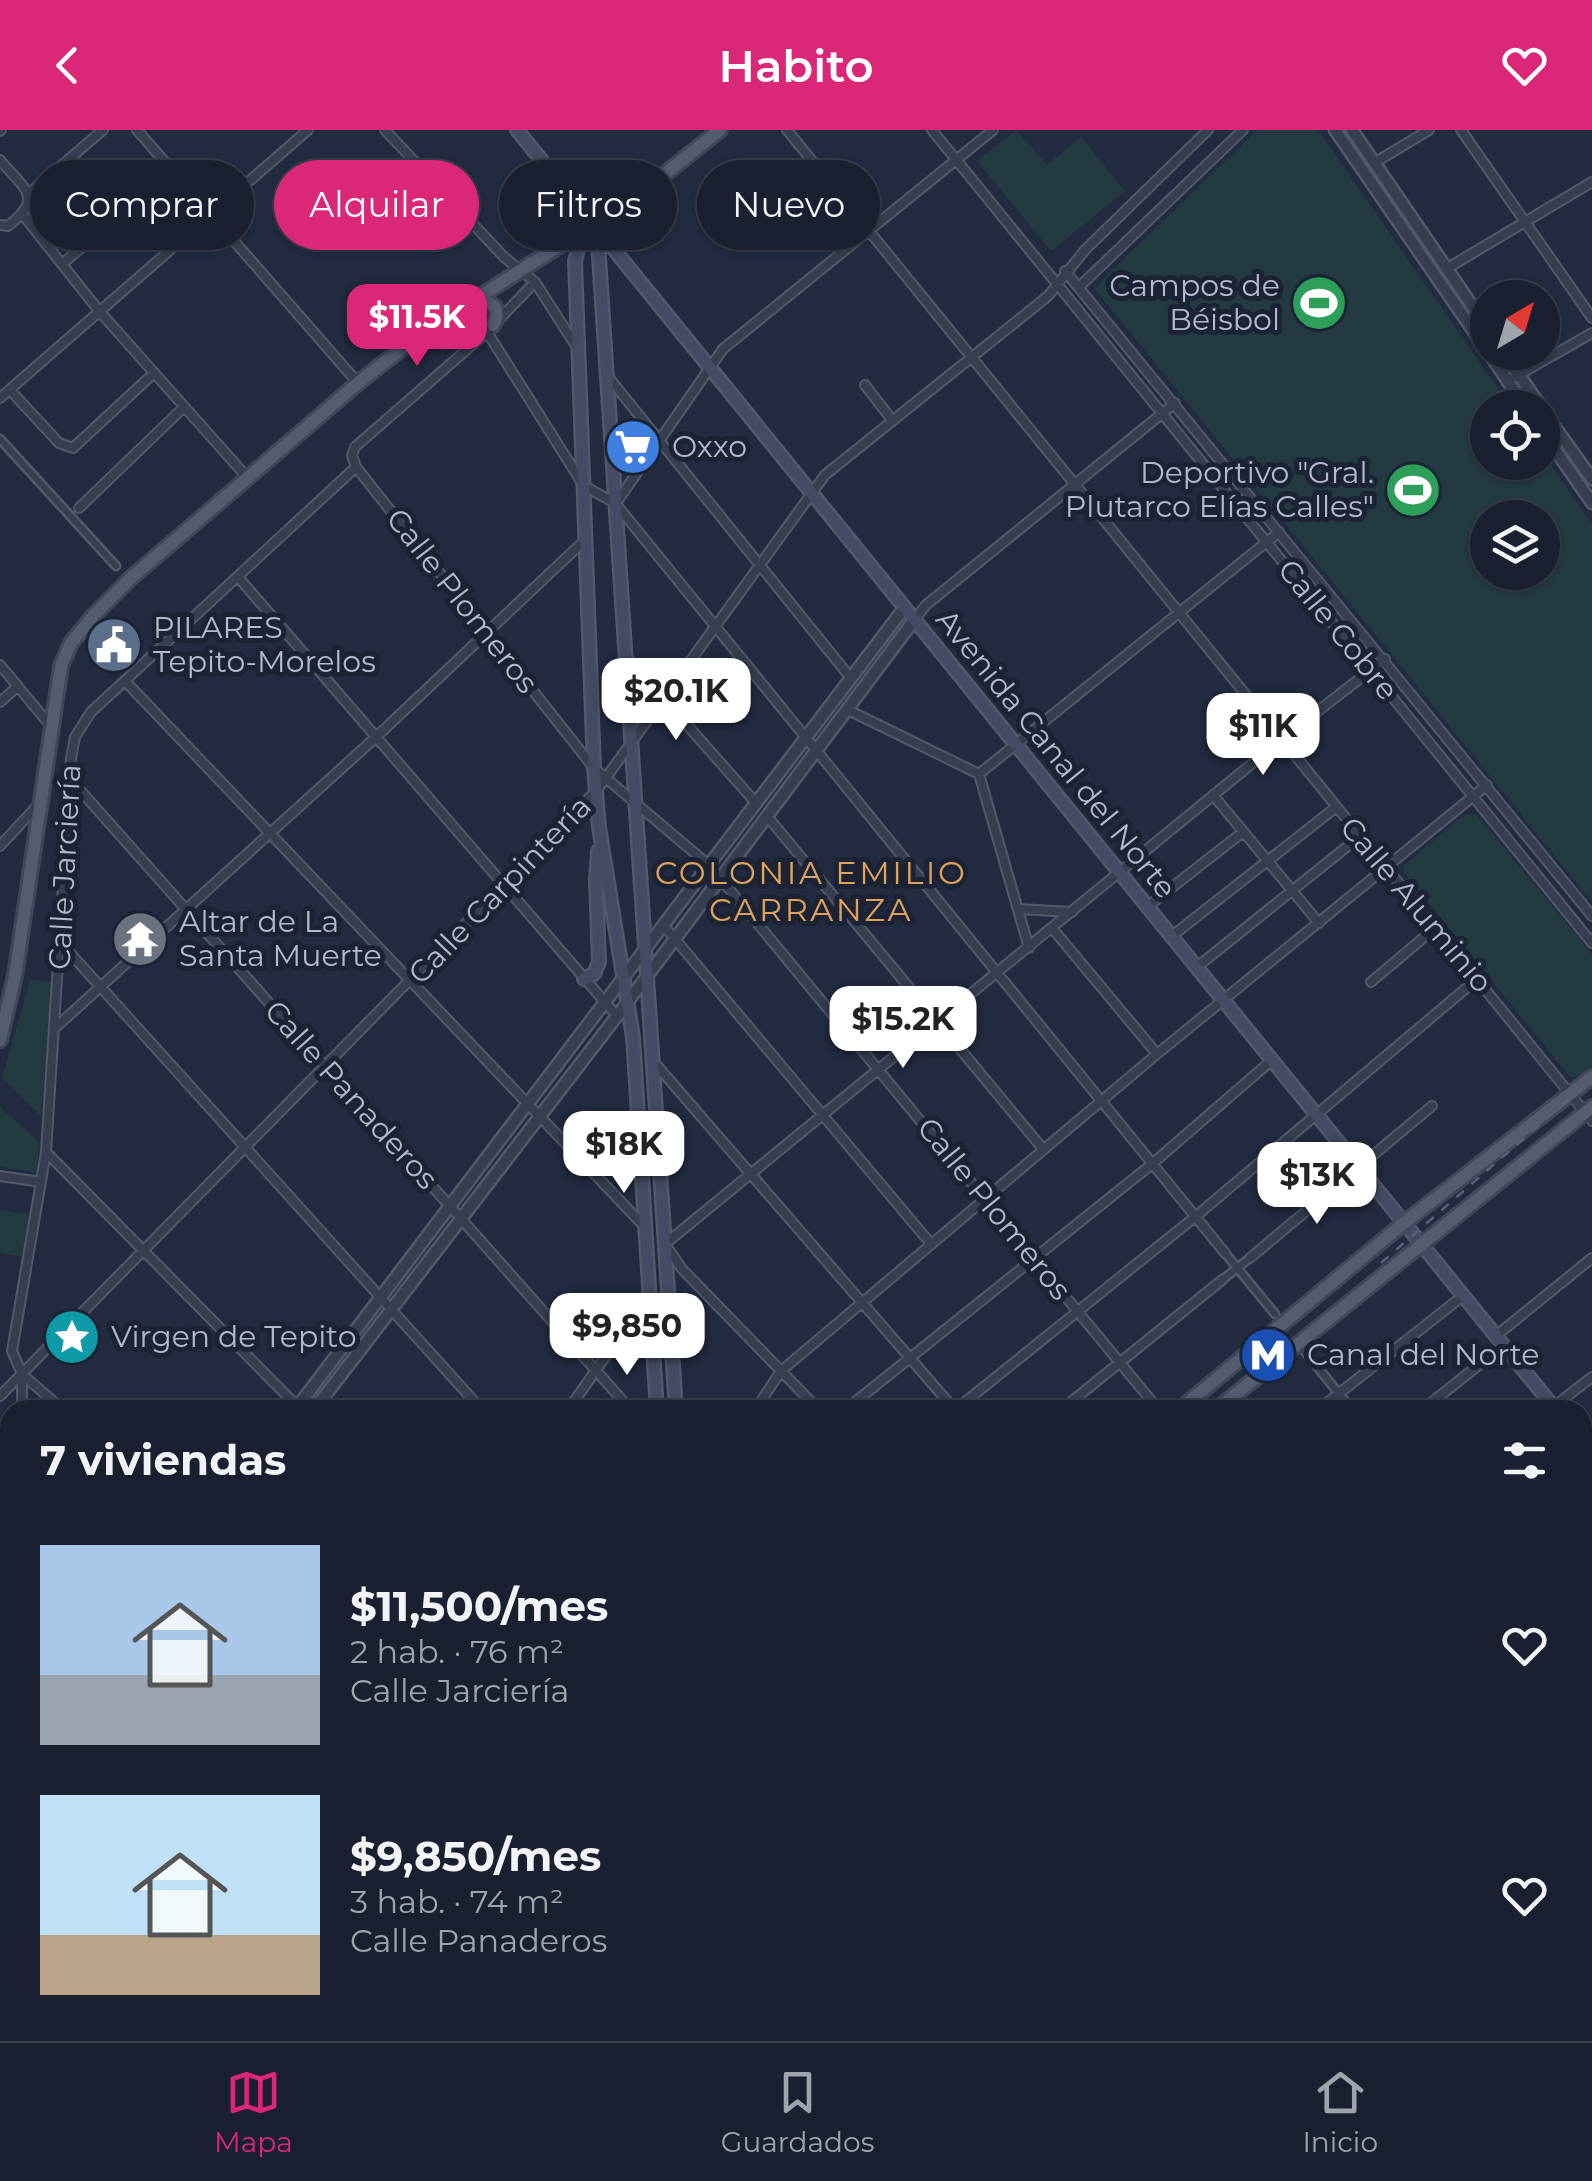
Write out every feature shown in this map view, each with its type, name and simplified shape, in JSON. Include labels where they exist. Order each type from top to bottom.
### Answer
[{"type":"main road","name":"Avenida Canal del Norte","points":[[516,130],[541,160]]},
{"type":"main road","points":[[677,164],[720,130]]},
{"type":"main road","points":[[0,1040],[15,976],[60,666],[71,643],[131,578],[358,382],[419,335],[555,250]]},
{"type":"main road","points":[[578,250],[575,261],[585,540],[600,773],[596,880],[599,962],[594,974],[584,978]]},
{"type":"main road","points":[[599,250],[675,1400]]},
{"type":"main road","name":"Avenida Canal del Norte","points":[[615,250],[1546,1400]]},
{"type":"main road","points":[[470,302],[494,306],[498,314],[490,329]]},
{"type":"main road","points":[[599,827],[629,998],[656,1400]]},
{"type":"main road","points":[[615,919],[627,928],[642,926]]},
{"type":"main road","points":[[1191,1400],[1405,1222],[1592,1077]]},
{"type":"main road","points":[[1228,1400],[1590,1113]]},
{"type":"street","points":[[28,194],[103,130]]},
{"type":"street","points":[[137,130],[164,160]]},
{"type":"street","points":[[254,178],[308,130]]},
{"type":"street","points":[[384,130],[504,257],[535,282],[579,351]]},
{"type":"street","name":"Calle Aluminio","points":[[788,130],[812,160]]},
{"type":"street","name":"Calle Cobre","points":[[932,130],[1592,944]]},
{"type":"street","points":[[880,220],[994,130]]},
{"type":"street","name":"Calle Carpintería","points":[[600,773],[632,742],[664,701],[825,475],[1048,296],[1065,271],[1208,130]]},
{"type":"street","points":[[1068,296],[1243,130]]},
{"type":"street","points":[[1336,130],[1470,326]]},
{"type":"street","points":[[1352,130],[1470,303]]},
{"type":"street","points":[[1374,163],[1429,130]]},
{"type":"street","points":[[1461,130],[1592,318]]},
{"type":"street","points":[[0,160],[28,194],[29,207],[8,226],[0,225]]},
{"type":"street","points":[[1446,269],[1592,182]]},
{"type":"street","points":[[23,215],[100,312],[246,476]]},
{"type":"street","name":"Calle Aluminio","points":[[880,245],[1180,612],[1358,838],[1570,1094],[1590,1113]]},
{"type":"street","points":[[62,264],[79,250]]},
{"type":"street","points":[[0,398],[172,250]]},
{"type":"street","points":[[243,250],[358,382]]},
{"type":"street","points":[[615,504],[723,349],[844,250]]},
{"type":"street","name":"Calle Cobre","points":[[1065,271],[1592,916]]},
{"type":"street","name":"Calle Jarciería","points":[[22,1400],[22,1374],[12,1352],[46,1152],[75,736],[85,718],[356,467],[352,455],[355,446],[490,329],[535,282]]},
{"type":"street","points":[[490,329],[584,486],[615,504],[1275,1314]]},
{"type":"street","points":[[1514,378],[1592,333]]},
{"type":"street","points":[[1506,370],[1525,390]]},
{"type":"street","points":[[1511,370],[1519,390]]},
{"type":"street","points":[[10,390],[59,443],[73,448],[154,373]]},
{"type":"street","points":[[608,378],[850,677]]},
{"type":"street","points":[[864,385],[892,420]]},
{"type":"street","points":[[322,1400],[926,605],[1174,403]]},
{"type":"street","points":[[79,508],[184,407]]},
{"type":"street","points":[[1560,434],[1592,479]]},
{"type":"street","points":[[0,439],[116,566]]},
{"type":"street","points":[[1560,457],[1592,503]]},
{"type":"street","name":"Calle Plomeros","points":[[356,467],[600,773],[720,877],[1151,1400]]},
{"type":"street","points":[[979,774],[1280,532]]},
{"type":"street","points":[[55,1028],[375,738],[585,540]]},
{"type":"street","points":[[238,577],[616,1016]]},
{"type":"street","points":[[305,1400],[905,607]]},
{"type":"street","points":[[626,656],[756,803]]},
{"type":"street","points":[[809,1400],[682,1269],[665,1244],[878,1067],[1385,659]]},
{"type":"street","points":[[0,665],[50,725]]},
{"type":"street","points":[[126,682],[647,1229]]},
{"type":"street","points":[[0,702],[17,686]]},
{"type":"street","points":[[846,710],[979,774],[1029,948]]},
{"type":"street","points":[[47,756],[71,758]]},
{"type":"street","name":"Calle Panaderos","points":[[71,780],[622,1400]]},
{"type":"street","points":[[762,1400],[781,1371],[1042,1149],[1486,785]]},
{"type":"street","name":"Calle Carpintería","points":[[0,1396],[597,790]]},
{"type":"street","points":[[1213,795],[1319,923]]},
{"type":"street","points":[[0,846],[42,800]]},
{"type":"street","points":[[1172,936],[1336,808]]},
{"type":"street","points":[[767,816],[1042,1149]]},
{"type":"street","points":[[1148,906],[1242,832]]},
{"type":"street","points":[[1197,967],[1358,838]]},
{"type":"street","points":[[1019,909],[1072,912]]},
{"type":"street","points":[[664,926],[931,1244]]},
{"type":"street","points":[[1052,928],[1157,1054]]},
{"type":"street","points":[[1371,982],[1435,928]]},
{"type":"street","points":[[62,944],[473,1400]]},
{"type":"street","points":[[967,1400],[1478,979]]},
{"type":"street","points":[[858,1400],[1152,1164],[1272,1060]]},
{"type":"street","points":[[653,1061],[946,1400]]},
{"type":"street","points":[[1072,1400],[1432,1106]]},
{"type":"street","points":[[46,1152],[289,1400]]},
{"type":"street","points":[[492,1154],[503,1164]]},
{"type":"street","points":[[0,1176],[42,1182]]},
{"type":"street","points":[[1433,1400],[1592,1258]]},
{"type":"street","points":[[1331,1400],[1464,1294]]},
{"type":"street","points":[[575,1400],[648,1296]]},
{"type":"street","points":[[352,1337],[364,1346]]},
{"type":"street","points":[[1298,1344],[1344,1400]]},
{"type":"street","points":[[22,1374],[52,1400]]},
{"type":"street","points":[[1564,1400],[1592,1377]]},
{"type":"shaded area","points":[[1016,130],[1047,165],[1081,137],[1125,191],[1051,251],[977,161]]},
{"type":"shaded area","name":"Deportivo \"Gral. Plutarco Elías Calles\"","points":[[1257,130],[1318,130],[1470,348],[1470,370],[1485,370],[1499,390],[1470,390],[1470,480],[1560,478],[1592,524],[1592,902],[1094,288]]},
{"type":"shaded area","points":[[1476,814],[1592,954],[1592,1069],[1580,1079],[1569,1076],[1404,873],[1405,865],[1463,815]]},
{"type":"shaded area","points":[[30,980],[52,982],[41,1116],[2,1078]]},
{"type":"shaded area","points":[[0,1107],[40,1142],[36,1173],[0,1167]]},
{"type":"shaded area","points":[[0,1210],[31,1215],[24,1257],[0,1253]]},
{"type":"railway","points":[[1381,1263],[1592,1079]]},
{"type":"place","name":"Campos de Béisbol","points":[[1319,303]]},
{"type":"place","name":"Oxxo","points":[[633,447]]},
{"type":"place","name":"Deportivo \"Gral. Plutarco Elías Calles\"","points":[[1413,490]]},
{"type":"place","name":"PILARES Tepito-Morelos","points":[[114,645]]},
{"type":"place","name":"Altar de La Santa Muerte","points":[[140,939]]},
{"type":"place","name":"Virgen de Tepito","points":[[72,1337]]},
{"type":"place","name":"Canal del Norte","points":[[1268,1355]]},
{"type":"district","name":"COLONIA EMILIO CARRANZA","points":[[811,892]]}]
